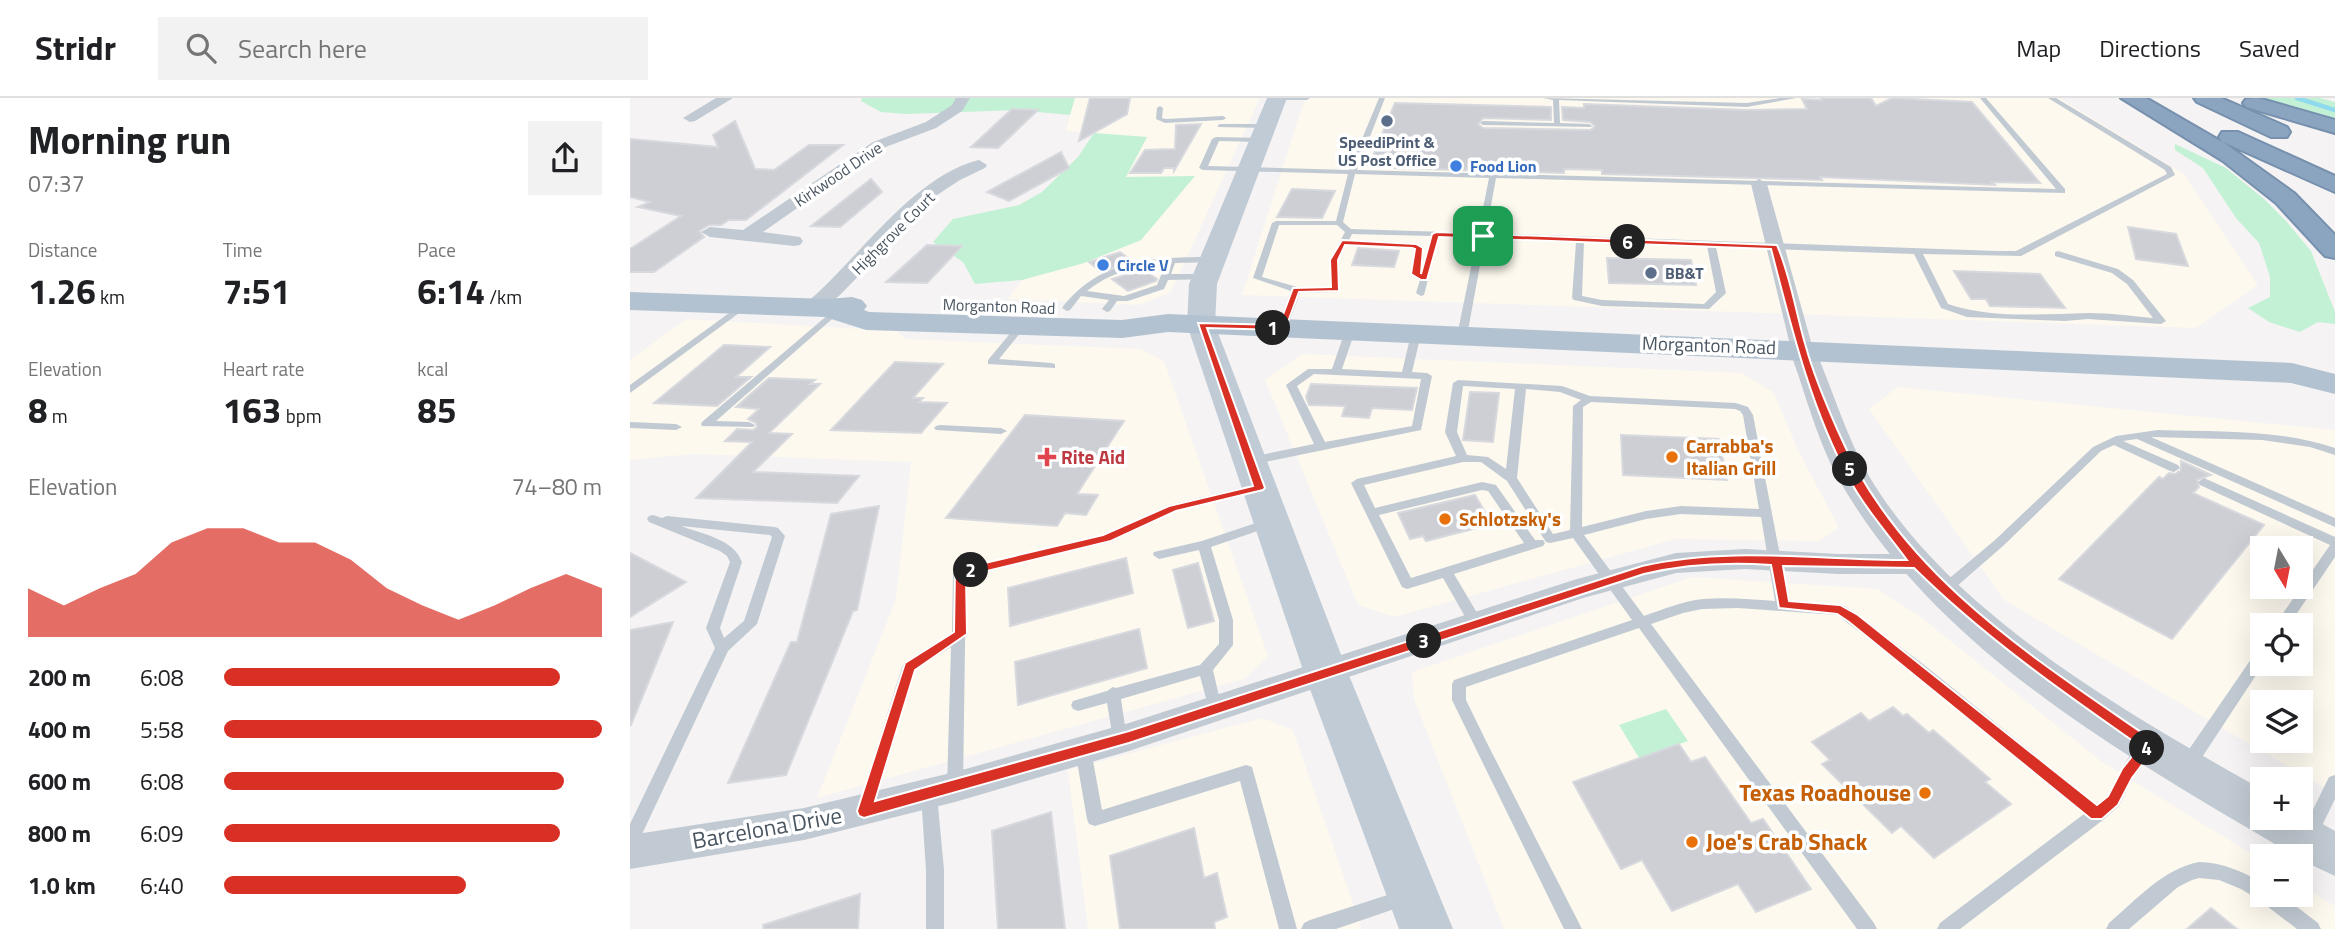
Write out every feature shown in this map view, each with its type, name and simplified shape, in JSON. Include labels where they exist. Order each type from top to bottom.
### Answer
[{"type":"highway","points":[[2131,98],[2231,156],[2285,198],[2335,250]]},
{"type":"highway","points":[[2149,98],[2335,185]]},
{"type":"highway","points":[[2204,98],[2298,140]]},
{"type":"highway","points":[[2239,98],[2335,127]]},
{"type":"main road","points":[[1277,98],[1203,284],[1201,325],[1326,673],[1420,912]]},
{"type":"main road","name":"Morganton Road","points":[[630,301],[825,309],[886,303],[1073,301],[1111,303],[1168,323]]},
{"type":"main road","name":"Morganton Road","points":[[825,309],[866,321],[1122,329],[1168,323],[1802,349],[2292,373],[2335,384]]},
{"type":"main road","name":"Morganton Road","points":[[2292,373],[2321,358],[2335,359]]},
{"type":"street","points":[[690,118],[726,98]]},
{"type":"street","name":"Kirkwood Drive","points":[[749,234],[878,145],[931,125],[957,108],[963,98]]},
{"type":"street","name":"Highgrove Court","points":[[825,309],[835,291],[884,236],[947,180],[979,166]]},
{"type":"street","points":[[1759,184],[1802,349],[1854,477],[1892,534],[1944,590],[2026,660],[2149,745],[2250,806]]},
{"type":"street","points":[[709,232],[749,234],[794,241]]},
{"type":"street","name":"Barcelona Drive","points":[[630,852],[804,824],[942,791],[1119,740],[1609,580],[1676,562],[1733,559],[1917,564]]},
{"type":"street","points":[[2292,830],[2321,847]]},
{"type":"lane","points":[[1277,98],[1307,98]]},
{"type":"lane","points":[[1339,223],[1353,172],[1382,98]]},
{"type":"lane","points":[[1546,98],[1747,105],[1793,98]]},
{"type":"lane","points":[[1264,133],[1216,139],[1203,168],[2062,191],[1983,98]]},
{"type":"lane","points":[[1349,231],[1334,260],[1336,290],[1296,290],[1257,278],[1276,223],[1339,223],[1349,231],[2018,254],[2171,175],[2168,169],[2051,98]]},
{"type":"lane","points":[[1556,100],[1557,125]]},
{"type":"lane","points":[[1160,108],[1159,119],[1165,121],[1223,118]]},
{"type":"lane","points":[[1483,123],[1589,126]]},
{"type":"lane","points":[[1220,126],[1264,133]]},
{"type":"lane","points":[[1462,336],[1493,176]]},
{"type":"lane","points":[[1421,293],[1436,234]]},
{"type":"lane","points":[[1580,240],[1577,298],[1615,304],[1706,307],[1721,293],[1711,245]]},
{"type":"lane","points":[[1342,242],[1419,248],[1415,274],[1424,279]]},
{"type":"lane","points":[[1918,251],[1944,306],[1967,314],[2065,318],[2088,316],[2161,321],[2130,282],[2115,271],[2058,254]]},
{"type":"lane","points":[[1111,303],[1161,287],[1172,260]]},
{"type":"lane","points":[[1073,301],[1093,280],[1150,261],[1172,260],[1209,269]]},
{"type":"lane","points":[[1165,277],[1209,269]]},
{"type":"lane","points":[[1282,328],[1296,290]]},
{"type":"lane","points":[[630,390],[743,306]]},
{"type":"lane","points":[[749,425],[706,424],[825,309]]},
{"type":"lane","points":[[1021,326],[992,362],[1051,366]]},
{"type":"lane","points":[[1336,372],[1350,331]]},
{"type":"lane","points":[[1406,375],[1416,334]]},
{"type":"lane","points":[[934,929],[935,870],[960,634],[960,573],[1107,539],[1172,508],[1321,446],[1417,428],[1427,376],[1312,371],[1291,385],[1321,446]]},
{"type":"lane","points":[[1463,458],[1451,432],[1458,383],[1562,389],[1589,399],[1736,405],[1748,415],[1783,605]]},
{"type":"lane","points":[[1511,478],[1521,386]]},
{"type":"lane","points":[[1589,399],[1578,406],[1576,533],[1868,929]]},
{"type":"lane","points":[[630,425],[676,427]]},
{"type":"lane","points":[[940,428],[1001,431]]},
{"type":"lane","points":[[1944,590],[1999,543],[2097,449],[2113,441],[2158,433],[2262,437],[2312,444],[2335,452]]},
{"type":"lane","points":[[2137,435],[2335,523]]},
{"type":"lane","points":[[2113,441],[2174,468]]},
{"type":"lane","points":[[1550,540],[1511,478],[1484,459],[1463,458],[1357,483],[1407,584],[1532,545],[1646,515],[1681,510],[1766,513]]},
{"type":"lane","points":[[2204,482],[2335,545],[2290,613]]},
{"type":"lane","points":[[1371,513],[1482,486],[1492,488],[1532,545]]},
{"type":"lane","points":[[630,842],[722,648],[750,624],[779,536],[774,531],[653,519],[725,548],[733,554],[736,562],[713,628],[722,648]]},
{"type":"lane","points":[[1159,555],[1204,545],[1272,522]]},
{"type":"lane","points":[[1078,705],[1205,669],[1226,645],[1226,620],[1204,545]]},
{"type":"lane","points":[[1446,572],[1476,623]]},
{"type":"lane","points":[[1573,929],[1479,745],[1460,700],[1459,684],[1702,604],[1783,605],[1840,610],[1854,618],[2097,815]]},
{"type":"lane","points":[[864,811],[909,667],[960,634]]},
{"type":"lane","points":[[1205,669],[1215,709]]},
{"type":"lane","points":[[2185,768],[2250,672]]},
{"type":"lane","points":[[1113,693],[1119,740]]},
{"type":"lane","points":[[1946,929],[2113,801],[2127,773],[2149,745]]},
{"type":"lane","points":[[1083,750],[1095,819],[1246,772],[1288,929]]},
{"type":"lane","points":[[2321,847],[2335,782]]},
{"type":"lane","points":[[2115,929],[2162,890],[2190,872],[2214,872],[2250,885]]},
{"type":"lane","points":[[2282,907],[2312,929]]},
{"type":"lane","points":[[1310,929],[1420,912]]},
{"type":"shaded area","points":[[1075,98],[1260,98],[1171,292],[1139,305],[1008,299],[1022,280],[1084,263],[1141,240],[1194,177],[1125,177],[1147,137],[1066,131]]},
{"type":"shaded area","points":[[1305,98],[2059,98],[2184,174],[2258,285],[2196,328],[1242,295]]},
{"type":"shaded area","points":[[686,319],[897,331],[906,339],[1140,349],[1164,361],[1268,656],[1244,679],[817,798],[896,599],[911,462],[693,454],[630,460],[630,360]]},
{"type":"shaded area","points":[[1302,354],[1742,373],[1774,393],[1798,450],[1839,528],[1819,541],[1676,539],[1394,617],[1358,605],[1265,380]]},
{"type":"shaded area","points":[[1898,387],[2335,430],[2335,794],[2313,781],[2313,767],[2289,767],[2265,753],[2313,753],[2313,690],[2250,690],[2250,744],[2004,600],[1869,409]]},
{"type":"shaded area","points":[[1692,577],[1877,589],[1918,615],[2101,761],[2250,853],[2250,907],[2313,907],[2313,892],[2335,906],[2335,929],[1504,929],[1414,699],[1412,672]]},
{"type":"shaded area","points":[[1262,718],[1293,730],[1362,929],[1088,929],[1068,770]]},
{"type":"green space","points":[[862,98],[1075,98],[1070,115],[1016,110],[907,114],[881,112],[861,101]]},
{"type":"green space","points":[[2261,98],[2320,98],[2335,102],[2335,120]]},
{"type":"green space","points":[[1094,133],[1147,137],[1126,177],[1195,176],[1141,240],[1084,263],[1022,280],[975,284],[963,262],[933,242],[953,219],[1019,205],[1042,192],[1078,157]]},
{"type":"green space","points":[[2175,144],[2226,168],[2286,221],[2311,251],[2335,312],[2335,324],[2318,322],[2300,332],[2269,322],[2248,308],[2270,297],[2270,277],[2259,243],[2236,218],[2203,168],[2175,150]]},
{"type":"green space","points":[[1666,709],[1688,741],[1639,758],[1619,725]]},
{"type":"building","points":[[1090,98],[1130,98],[1127,114],[1079,141]]},
{"type":"building","points":[[1821,98],[1871,98],[1876,106],[1892,98],[1972,102],[2040,183],[1992,182],[1995,185],[1820,177],[1822,180],[1602,174],[1602,170],[1564,169],[1564,173],[1393,168],[1395,163],[1370,163],[1395,103],[1551,107],[1551,120],[1483,118],[1478,124],[1483,128],[1591,130],[1595,126],[1590,122],[1563,120],[1562,107],[1584,108],[1584,104],[1747,110],[1807,109],[1802,99],[1822,100]]},
{"type":"building","points":[[1012,109],[1038,110],[998,148],[971,147]]},
{"type":"building","points":[[735,121],[755,169],[774,170],[809,145],[843,145],[746,220],[729,220],[721,225],[709,225],[699,231],[704,237],[654,272],[630,272],[630,249],[681,216],[638,207],[650,202],[630,197],[630,139],[718,147],[713,135]]},
{"type":"building","points":[[1201,124],[1174,171],[1174,168],[1164,168],[1161,173],[1130,173],[1145,150],[1175,149],[1176,125]]},
{"type":"building","points":[[1061,152],[1069,168],[1009,201],[987,192]]},
{"type":"building","points":[[871,179],[882,192],[840,227],[811,226]]},
{"type":"building","points":[[1292,189],[1335,191],[1322,218],[1277,217]]},
{"type":"building","points":[[2128,227],[2176,234],[2188,266],[2136,259]]},
{"type":"building","points":[[927,245],[962,246],[927,283],[886,282]]},
{"type":"building","points":[[1358,248],[1399,251],[1394,267],[1352,265]]},
{"type":"building","points":[[1120,252],[1132,261],[1102,272],[1089,262]]},
{"type":"building","name":"BB&T","points":[[1607,258],[1691,260],[1696,285],[1609,283]]},
{"type":"building","points":[[1143,269],[1157,279],[1156,281],[1128,291],[1112,279]]},
{"type":"building","points":[[1954,271],[2040,274],[2065,308],[1990,306],[1986,299],[1971,299]]},
{"type":"building","points":[[724,345],[770,347],[736,377],[751,377],[717,406],[654,403]]},
{"type":"building","points":[[895,362],[943,364],[913,398],[923,398],[919,402],[947,403],[921,433],[831,430]]},
{"type":"building","points":[[769,378],[815,380],[810,384],[820,384],[769,433],[792,434],[753,472],[859,476],[837,503],[696,498],[752,442],[725,441],[737,429],[753,430],[757,427],[756,423],[748,419],[759,409],[736,407]]},
{"type":"building","points":[[1311,384],[1417,388],[1412,410],[1372,408],[1369,418],[1342,416],[1345,406],[1309,405],[1306,397]]},
{"type":"building","points":[[1470,392],[1499,393],[1493,442],[1463,440]]},
{"type":"building","name":"Rite Aid","points":[[1025,415],[1124,421],[1077,494],[1098,495],[1086,515],[1065,513],[1057,526],[946,518]]},
{"type":"building","name":"Carrabba's Italian Grill","points":[[1621,435],[1719,439],[1727,480],[1623,475]]},
{"type":"building","points":[[2181,461],[2211,475],[2197,480],[2199,487],[2193,493],[2264,525],[2255,536],[2250,536],[2250,542],[2172,639],[2059,579],[2159,477],[2163,479],[2169,473],[2175,474],[2181,470]]},
{"type":"building","name":"Schlotzsky's","points":[[1475,495],[1492,524],[1426,541],[1423,536],[1410,539],[1398,513]]},
{"type":"building","points":[[879,506],[857,610],[853,611],[786,775],[728,783],[791,642],[797,642],[831,514]]},
{"type":"building","points":[[630,553],[686,582],[630,617]]},
{"type":"building","points":[[1126,558],[1133,593],[1010,626],[1008,588]]},
{"type":"building","points":[[1198,563],[1214,621],[1188,628],[1173,570]]},
{"type":"building","points":[[673,622],[631,725],[630,725],[630,630]]},
{"type":"building","points":[[1139,629],[1147,668],[1018,705],[1015,662]]},
{"type":"building","name":"Texas Roadhouse","points":[[1893,707],[1903,716],[1907,714],[1929,733],[1933,730],[1990,779],[1985,782],[2011,804],[1934,858],[1901,826],[1892,833],[1822,764],[1830,760],[1812,742],[1861,713],[1869,721]]},
{"type":"building","name":"Joe's Crab Shack","points":[[1679,744],[1691,762],[1705,757],[1751,823],[1763,819],[1811,889],[1756,912],[1738,884],[1672,911],[1642,860],[1621,869],[1573,782]]},
{"type":"building","points":[[1051,812],[1065,929],[998,929],[992,831]]},
{"type":"building","points":[[1194,828],[1204,878],[1217,873],[1227,917],[1214,922],[1215,929],[1120,929],[1110,856]]},
{"type":"building","points":[[860,894],[858,929],[764,929],[763,925]]},
{"type":"building","points":[[2211,908],[2237,929],[2187,929]]},
{"type":"waterway","points":[[2297,98],[2335,110]]},
{"type":"place","name":"SpeediPrint & US Post Office","points":[[1387,121]]},
{"type":"place","name":"Food Lion","points":[[1456,166]]},
{"type":"place","name":"Circle V","points":[[1103,265]]},
{"type":"place","name":"BB&T","points":[[1651,273]]},
{"type":"place","name":"Rite Aid","points":[[1047,457]]},
{"type":"place","name":"Carrabba's Italian Grill","points":[[1672,457]]},
{"type":"place","name":"Schlotzsky's","points":[[1445,519]]},
{"type":"place","name":"Texas Roadhouse","points":[[1925,793]]},
{"type":"place","name":"Joe's Crab Shack","points":[[1692,842]]},
{"type":"route","points":[[1483,236],[1436,234],[1424,279],[1415,274],[1419,248],[1342,242],[1334,260],[1336,290],[1296,290],[1282,328],[1201,325],[1259,488],[1172,508],[1107,539],[960,573],[960,634],[909,667],[864,811],[955,788],[1129,737],[1577,589],[1676,562],[1710,559],[1917,564],[1958,604],[2026,660],[2149,745],[2127,773],[2113,801],[2097,815],[1854,618],[1840,610],[1783,605],[1776,562],[1917,564],[1892,534],[1854,477],[1833,431],[1802,349],[1775,247],[1483,236]]}]
